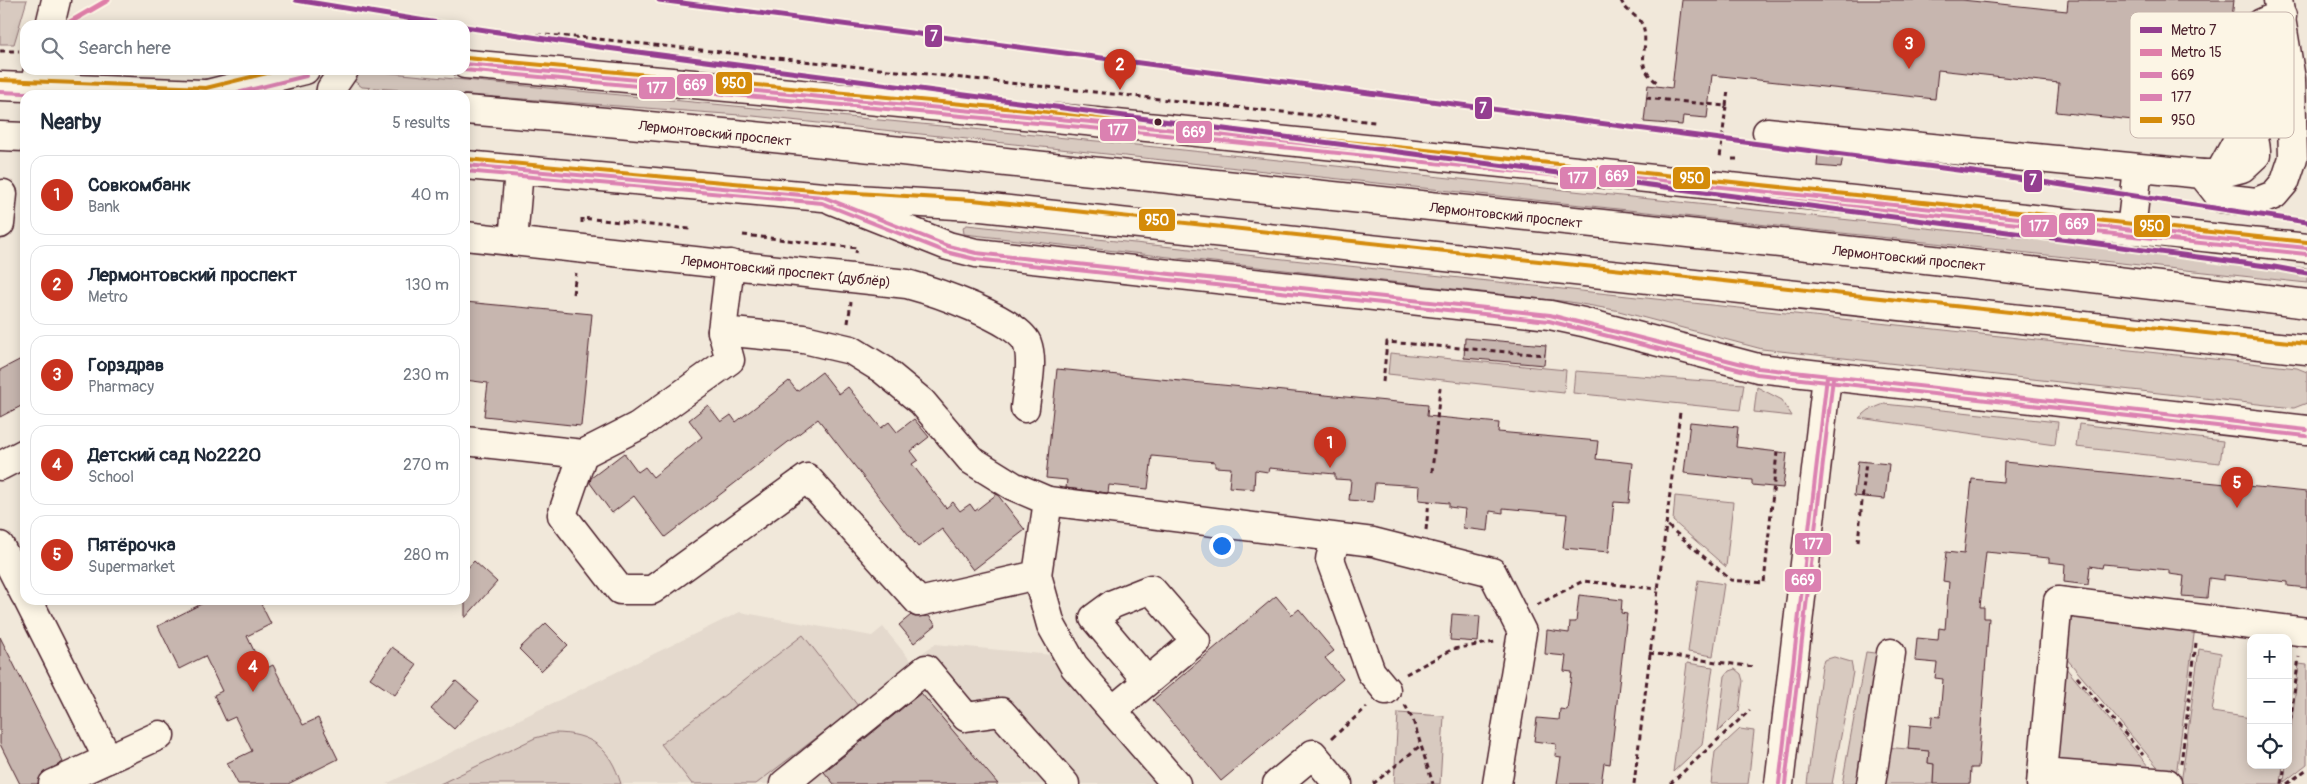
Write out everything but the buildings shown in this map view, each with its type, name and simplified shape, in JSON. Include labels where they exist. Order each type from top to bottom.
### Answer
[{"type":"street","points":[[51,20],[56,0]]},
{"type":"street","points":[[470,64],[691,83],[1432,156],[2307,248]]},
{"type":"street","points":[[233,90],[288,75]]},
{"type":"street","points":[[332,90],[340,75]]},
{"type":"street","points":[[0,86],[36,79],[169,90]]},
{"type":"street","name":"Лермонтовский проспект","points":[[470,110],[810,142],[1307,193],[2126,282],[2307,304]]},
{"type":"street","points":[[1767,132],[2146,170],[2211,174],[2242,168],[2256,154],[2253,138]]},
{"type":"street","points":[[0,136],[20,137]]},
{"type":"street","points":[[2211,174],[2221,198],[2256,202],[2274,195],[2285,182],[2293,158],[2292,138]]},
{"type":"street","points":[[470,165],[823,197],[982,207],[2307,350]]},
{"type":"street","points":[[513,241],[519,170]]},
{"type":"street","points":[[2139,231],[2146,170]]},
{"type":"street","points":[[0,224],[9,194]]},
{"type":"street","points":[[823,197],[948,246],[976,253],[1550,315],[1758,368],[2307,430]]},
{"type":"street","name":"Лермонтовский проспект (дублёр)","points":[[470,237],[907,284],[927,290],[1003,321],[1023,335],[1028,349],[1025,408]]},
{"type":"street","points":[[470,442],[582,454],[638,426],[730,360],[722,332],[730,264]]},
{"type":"street","points":[[722,332],[804,338],[851,350],[882,370],[922,402],[971,460],[1013,486],[1048,501],[1374,542],[1492,572],[1522,632],[1497,784]]},
{"type":"street","points":[[1779,784],[1827,377]]},
{"type":"street","points":[[582,454],[562,515],[620,590],[652,590],[807,478],[919,602],[1037,576]]},
{"type":"street","points":[[0,466],[20,456]]},
{"type":"street","points":[[1048,501],[1037,576],[1051,625],[1074,666],[1176,784]]},
{"type":"street","points":[[1336,538],[1330,559],[1370,672],[1394,694]]},
{"type":"street","points":[[0,546],[20,585]]},
{"type":"street","points":[[2173,779],[2041,778],[2058,601],[2305,632]]},
{"type":"street","points":[[31,605],[108,759]]},
{"type":"street","points":[[1871,784],[1891,653]]},
{"type":"street","points":[[784,784],[926,669],[966,717],[1001,712],[1065,784]]},
{"type":"street","points":[[1113,710],[1147,681]]},
{"type":"street","points":[[53,784],[160,735]]},
{"type":"street","points":[[1277,784],[1313,754],[1338,784]]},
{"type":"path","points":[[1621,0],[1629,11],[1642,22],[1645,31],[1643,65],[1648,76],[1658,83]]},
{"type":"path","points":[[470,30],[589,38],[1380,122]]},
{"type":"path","points":[[0,51],[20,51]]},
{"type":"path","points":[[1720,158],[1728,90]]},
{"type":"path","points":[[1646,98],[1726,106]]},
{"type":"path","points":[[1711,157],[1741,160]]},
{"type":"path","points":[[606,220],[690,229]]},
{"type":"path","points":[[743,235],[830,244]]},
{"type":"path","points":[[573,294],[576,268]]},
{"type":"path","points":[[848,324],[851,300]]},
{"type":"path","points":[[1383,382],[1387,342],[1545,356]]},
{"type":"path","points":[[1432,472],[1440,388]]},
{"type":"path","points":[[1634,784],[1649,653],[1668,525],[1680,412]]},
{"type":"path","points":[[1668,525],[1730,580],[1764,583],[1778,452]]},
{"type":"path","points":[[1858,542],[1866,461]]},
{"type":"path","points":[[1514,617],[1583,581],[1658,589]]},
{"type":"path","points":[[2173,779],[2199,619]]},
{"type":"path","points":[[2290,724],[2305,632]]},
{"type":"path","points":[[2054,649],[2173,779]]},
{"type":"path","points":[[1649,653],[1755,667]]},
{"type":"path","points":[[1394,694],[1413,720],[1433,784]]},
{"type":"path","points":[[1670,784],[1750,710]]},
{"type":"path","points":[[1373,784],[1421,745]]},
{"type":"path","points":[[2282,784],[2284,769]]},
{"type":"path","points":[[2287,784],[2307,769]]},
{"type":"shaded area","points":[[0,0],[27,0],[14,44],[0,44]]},
{"type":"shaded area","points":[[355,75],[413,75],[1107,142],[2307,268],[2307,283],[753,116],[470,95],[470,90],[402,90],[362,87],[353,80]]},
{"type":"shaded area","points":[[967,225],[2297,368],[2307,372],[2307,403],[2294,408],[1762,349],[1615,310],[1570,302],[964,234],[963,227]]},
{"type":"shaded area","points":[[1390,353],[1566,370],[1564,393],[1388,374]]},
{"type":"shaded area","points":[[1575,371],[1744,384],[1740,410],[1573,393]]},
{"type":"shaded area","points":[[1757,387],[1782,400],[1792,416],[1754,412]]},
{"type":"shaded area","points":[[1884,404],[2058,422],[2055,445],[1859,418],[1869,410]]},
{"type":"shaded area","points":[[2079,424],[2223,441],[2220,463],[2076,447]]},
{"type":"shaded area","points":[[1675,496],[1733,502],[1726,567],[1673,521]]},
{"type":"shaded area","points":[[1698,580],[1724,584],[1713,656],[1688,652]]},
{"type":"shaded area","points":[[740,612],[872,636],[883,627],[911,661],[935,644],[1052,655],[1160,784],[386,784]]},
{"type":"shaded area","points":[[2079,614],[2195,627],[2175,784],[2172,784],[2061,652],[2066,622]]},
{"type":"shaded area","points":[[803,635],[858,706],[756,784],[692,784],[661,744]]},
{"type":"shaded area","points":[[2199,649],[2221,653],[2212,712],[2247,717],[2247,769],[2283,769],[2281,784],[2181,784]]},
{"type":"shaded area","points":[[1866,652],[1883,654],[1864,784],[1842,784]]},
{"type":"shaded area","points":[[1834,657],[1851,662],[1853,672],[1832,784],[1807,784],[1822,666],[1824,660]]},
{"type":"shaded area","points":[[2060,661],[2154,773],[2058,767],[2050,758]]},
{"type":"shaded area","points":[[1687,663],[1713,667],[1702,745],[1673,772]]},
{"type":"shaded area","points":[[2299,664],[2307,665],[2307,764],[2284,782],[2286,769],[2292,769],[2292,719]]},
{"type":"shaded area","points":[[1735,669],[1741,674],[1743,681],[1739,711],[1718,732],[1725,676],[1729,671]]},
{"type":"shaded area","points":[[1398,713],[1444,716],[1440,784],[1394,784]]},
{"type":"shaded area","points":[[1740,729],[1754,731],[1748,784],[1711,784],[1715,752]]},
{"type":"shaded area","points":[[554,733],[579,736],[598,745],[605,752],[617,771],[621,784],[440,784],[535,738]]},
{"type":"shaded area","points":[[1885,747],[1929,751],[1928,763],[1934,764],[1933,784],[1881,784]]},
{"type":"metro line","name":"15","points":[[74,20],[108,0]]},
{"type":"metro line","name":"7","points":[[296,0],[419,20]]},
{"type":"metro line","name":"7","points":[[659,0],[1996,175],[2307,222]]},
{"type":"metro line","name":"7","points":[[470,28],[592,46],[2274,267],[2307,273]]},
{"type":"transit line","name":"950","points":[[470,58],[1157,122],[2307,242]]},
{"type":"transit line","name":"669","points":[[470,64],[1156,128],[2307,248]]},
{"type":"transit line","name":"177","points":[[470,71],[1156,134],[2306,254]]},
{"type":"transit line","name":"950","points":[[0,80],[206,88],[259,75]]},
{"type":"transit line","name":"177","points":[[249,90],[306,76]]},
{"type":"transit line","name":"177","points":[[0,92],[20,93]]},
{"type":"transit line","name":"950","points":[[470,159],[823,191],[973,200],[2307,344]]},
{"type":"transit line","name":"669","points":[[470,165],[823,197],[948,246],[976,253],[1550,315],[1758,368],[2307,430]]},
{"type":"transit line","name":"177","points":[[470,171],[822,203],[946,252],[975,259],[1549,321],[1757,374],[2306,436]]},
{"type":"transit line","name":"669","points":[[1779,784],[1827,377]]},
{"type":"transit line","name":"177","points":[[1785,784],[1833,378]]},
{"type":"place","name":"Горздрав","points":[[1909,69]]},
{"type":"place","name":"Лермонтовский проспект","points":[[1120,90]]},
{"type":"place","name":"Совкомбанк","points":[[1330,468]]},
{"type":"place","name":"Пятёрочка","points":[[2237,508]]},
{"type":"place","name":"Детский сад №2220","points":[[253,692]]}]
